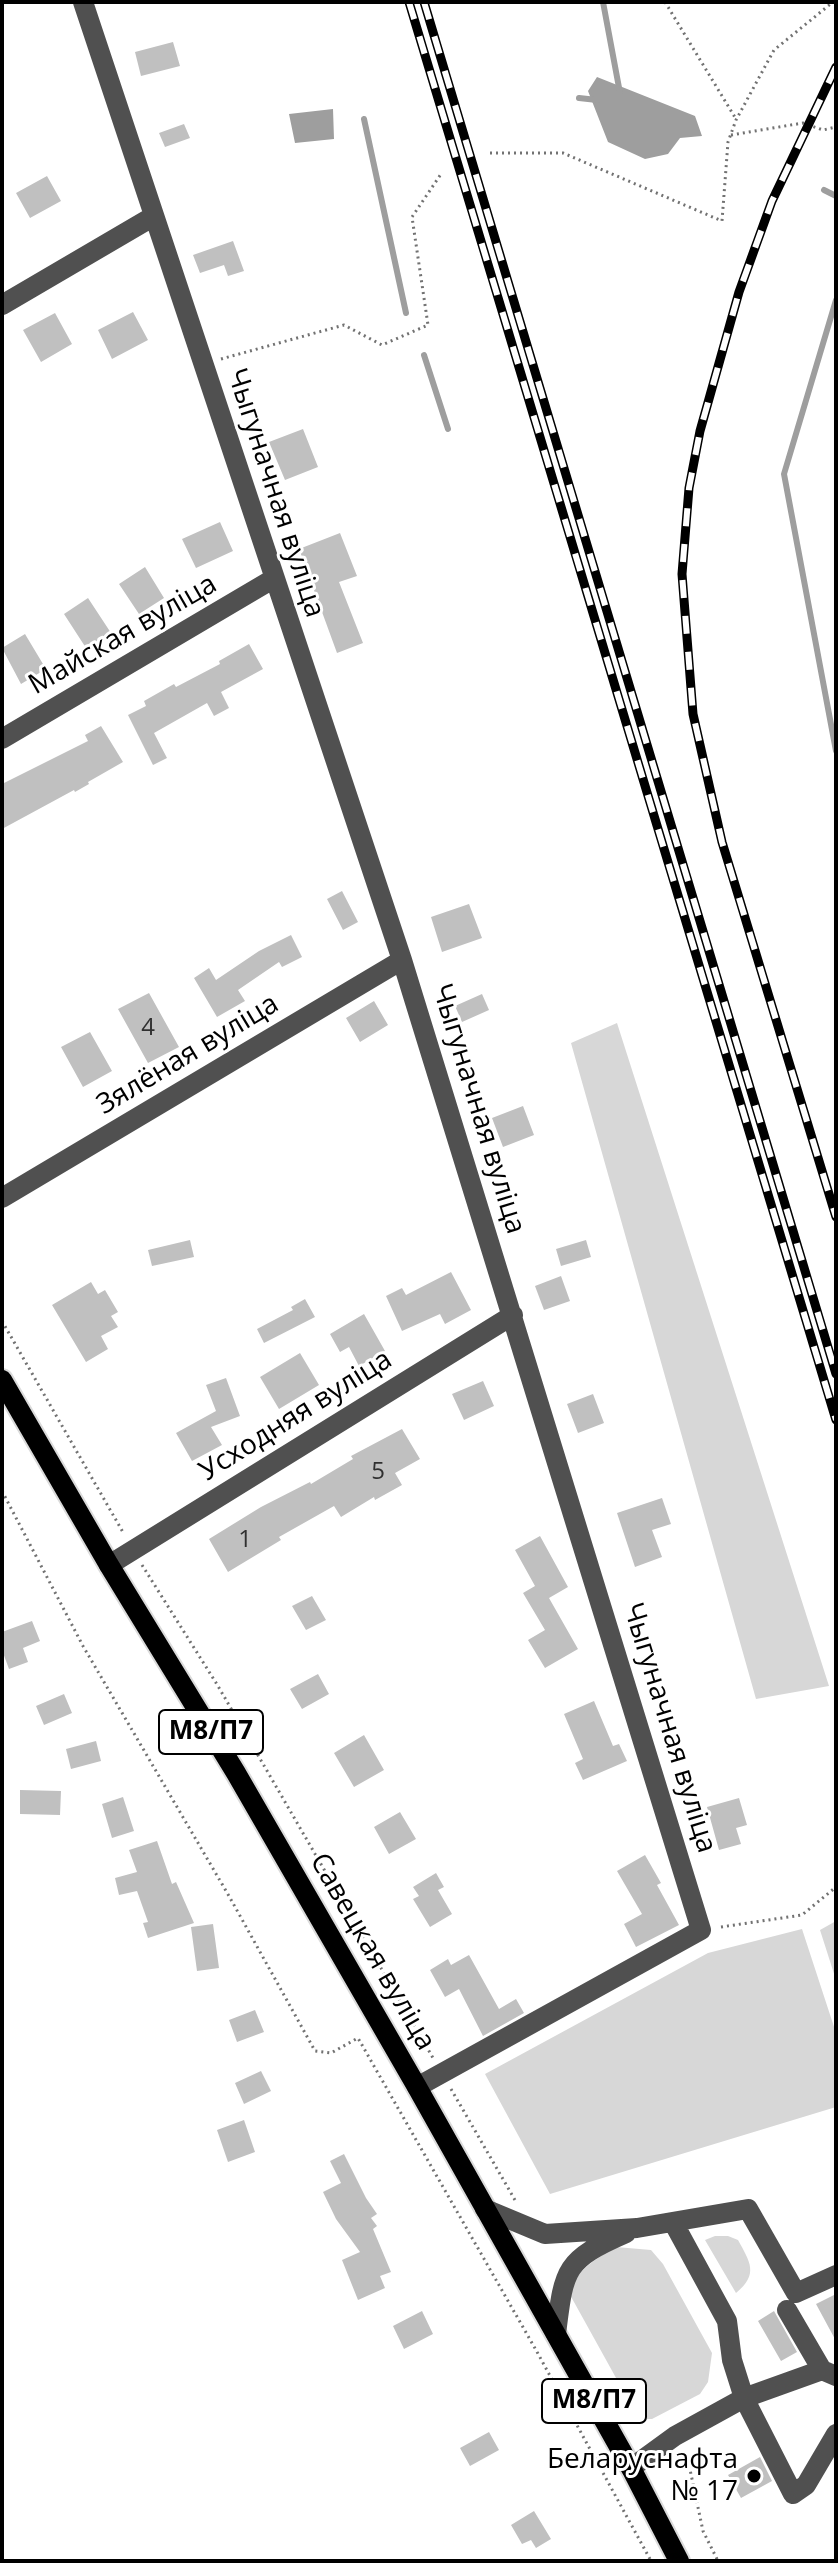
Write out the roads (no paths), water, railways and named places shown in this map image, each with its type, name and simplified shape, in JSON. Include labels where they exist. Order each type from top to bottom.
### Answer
[{"type":"main road","name":"Савецкая вуліца","points":[[2,1380],[109,1565],[236,1773],[417,2087],[631,2468],[679,2561]]},
{"type":"street","name":"Чыгуначная вуліца","points":[[83,2],[402,960],[701,1930],[417,2087]]},
{"type":"street","points":[[2,305],[154,216]]},
{"type":"street","name":"Майская вуліца","points":[[2,739],[273,579]]},
{"type":"street","name":"Зялёная вуліца","points":[[2,1198],[402,960]]},
{"type":"street","name":"Усходняя вуліца","points":[[109,1565],[513,1315]]},
{"type":"street","points":[[485,2209],[545,2234],[637,2228],[748,2209],[829,2373],[744,2398],[675,2436],[631,2468]]},
{"type":"street","points":[[673,2222],[727,2321],[732,2360],[744,2398],[793,2494],[806,2485],[836,2434]]},
{"type":"street","points":[[556,2334],[561,2295],[568,2273],[576,2261],[590,2249],[637,2228]]},
{"type":"street","points":[[792,2301],[836,2275]]},
{"type":"waterway","points":[[603,2],[620,93]]},
{"type":"waterway","points":[[579,98],[597,100]]},
{"type":"waterway","points":[[364,119],[406,313]]},
{"type":"waterway","points":[[824,190],[836,196]]},
{"type":"waterway","points":[[836,300],[784,474],[836,751]]},
{"type":"waterway","points":[[424,355],[448,429]]},
{"type":"railway","points":[[409,2],[836,1420]]},
{"type":"railway","points":[[424,2],[836,1374]]},
{"type":"railway","points":[[836,67],[772,201],[739,292],[700,431],[689,488],[682,574],[693,714],[722,842],[836,1217]]},
{"type":"place","name":"Беларуснафта № 17","points":[[754,2476]]}]
